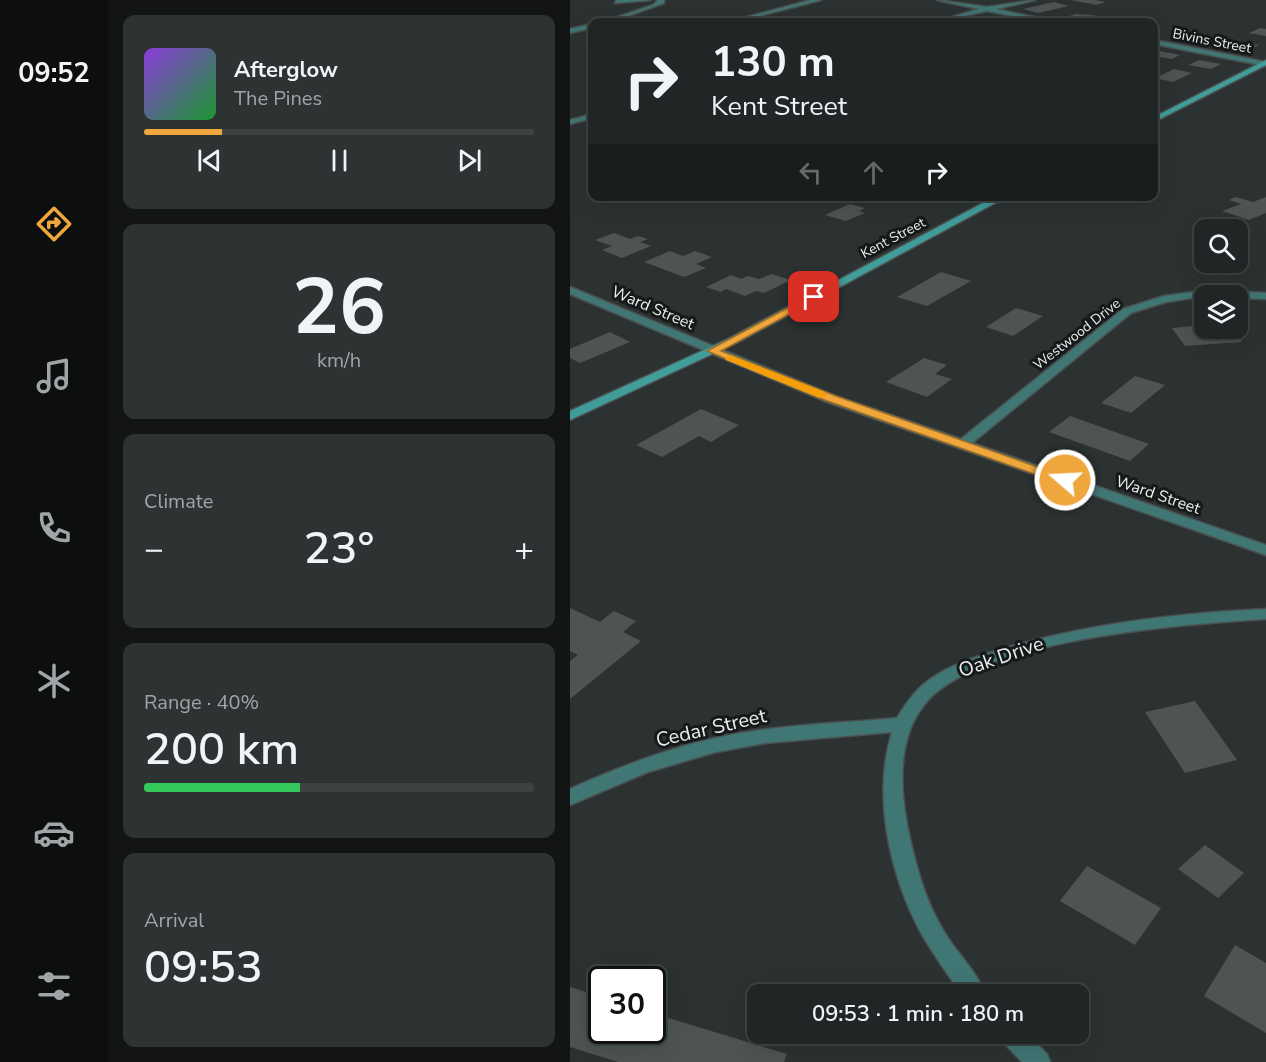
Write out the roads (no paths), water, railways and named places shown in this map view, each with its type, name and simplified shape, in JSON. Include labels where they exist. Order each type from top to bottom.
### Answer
[{"type":"street","points":[[617,2],[648,0]]},
{"type":"street","points":[[623,18],[656,6],[661,3],[661,0]]},
{"type":"street","points":[[747,18],[818,0]]},
{"type":"street","points":[[940,0],[1033,18]]},
{"type":"street","points":[[953,18],[1032,0]]},
{"type":"street","points":[[570,31],[588,27]]},
{"type":"street","name":"Bivins Street","points":[[1158,43],[1265,63]]},
{"type":"street","points":[[1158,118],[1265,63]]},
{"type":"street","points":[[570,122],[588,117]]},
{"type":"street","name":"Kent Street","points":[[570,416],[712,351],[995,201]]},
{"type":"street","name":"Ward Street","points":[[570,290],[831,399],[1266,550]]},
{"type":"street","name":"Westwood Drive","points":[[962,445],[1127,311],[1164,299],[1200,294],[1231,293],[1266,296]]},
{"type":"street","name":"Oak Drive","points":[[968,984],[924,916],[906,869],[894,802],[893,771],[903,724],[915,703],[931,686],[950,674],[974,663],[1052,640],[1136,623],[1266,614]]},
{"type":"street","name":"Cedar Street","points":[[570,797],[664,759],[730,742],[766,736],[903,724]]},
{"type":"street","points":[[1021,1044],[1038,1062]]}]
